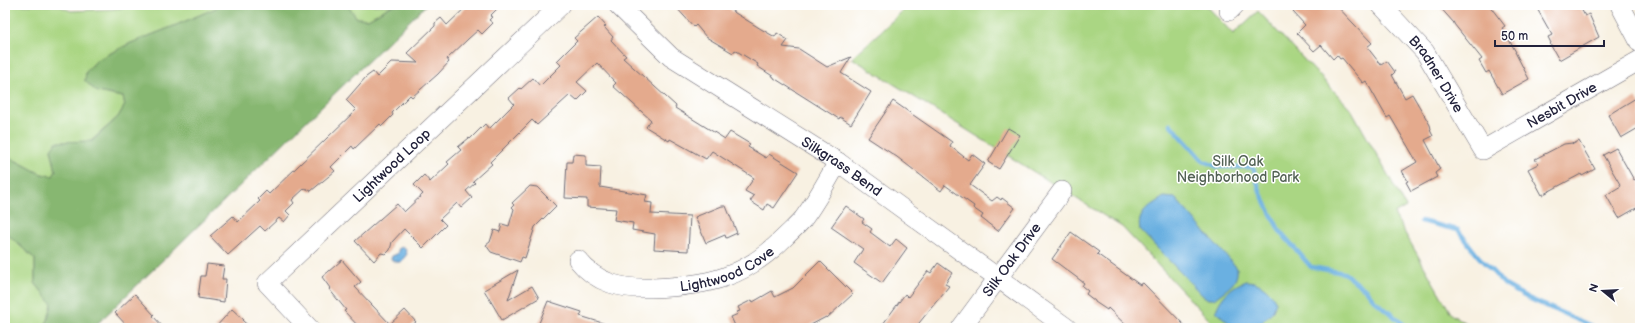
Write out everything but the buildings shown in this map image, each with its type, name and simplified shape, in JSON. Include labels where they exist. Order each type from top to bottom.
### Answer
[{"type":"street","name":"Lightwood Loop","points":[[309,328],[267,283],[561,5]]},
{"type":"street","name":"Silkgrass Bend","points":[[618,5],[671,57],[838,162],[1067,328]]},
{"type":"street","name":"Bradner Drive","points":[[1381,5],[1425,52],[1483,150]]},
{"type":"street","points":[[1620,5],[1640,43]]},
{"type":"street","name":"Nesbit Drive","points":[[1483,150],[1640,60]]},
{"type":"street","name":"Lightwood Cove","points":[[578,260],[596,277],[608,283],[628,287],[678,287],[706,283],[730,276],[763,258],[803,219],[838,162]]},
{"type":"street","name":"Silk Oak Drive","points":[[961,328],[1062,191]]},
{"type":"green space","points":[[5,5],[57,5],[71,11],[113,9],[145,5],[219,5],[216,8],[131,43],[97,60],[86,72],[85,81],[97,92],[123,97],[125,105],[118,117],[91,141],[56,143],[51,149],[56,171],[53,176],[41,174],[5,155]]},
{"type":"green space","points":[[219,5],[347,5],[357,18],[368,19],[393,5],[426,5],[93,328],[43,328],[48,320],[52,304],[35,283],[35,259],[5,232],[5,155],[41,174],[53,176],[56,171],[51,149],[56,142],[92,141],[118,117],[125,105],[123,97],[97,92],[85,81],[86,72],[97,60],[131,43],[216,8]]},
{"type":"green space","points":[[347,5],[393,5],[368,19],[357,18]]},
{"type":"green space","name":"Silk Oak Neighborhood Park","points":[[909,5],[1206,5],[1233,34],[1258,11],[1351,109],[1406,207],[1394,214],[1452,315],[1474,328],[1217,328],[1122,227],[852,58]]},
{"type":"green space","points":[[5,232],[35,259],[35,283],[52,304],[48,320],[43,328],[5,328]]},
{"type":"water","points":[[1164,197],[1175,198],[1237,268],[1237,274],[1234,282],[1214,299],[1208,299],[1202,295],[1140,230],[1139,224],[1142,214],[1150,206]]},
{"type":"water","points":[[399,248],[405,248],[407,254],[401,262],[395,262],[391,259],[392,256],[397,254]]},
{"type":"water","points":[[1246,281],[1260,284],[1271,294],[1276,302],[1273,311],[1256,328],[1234,328],[1216,311],[1224,296],[1228,292],[1236,285]]},
{"type":"waterway","points":[[1170,124],[1203,161],[1218,167],[1253,167],[1260,192],[1279,230],[1311,267],[1344,273],[1366,290],[1374,300],[1408,328]]},
{"type":"waterway","points":[[1421,221],[1458,230],[1478,256],[1505,285],[1528,298],[1596,328]]}]
